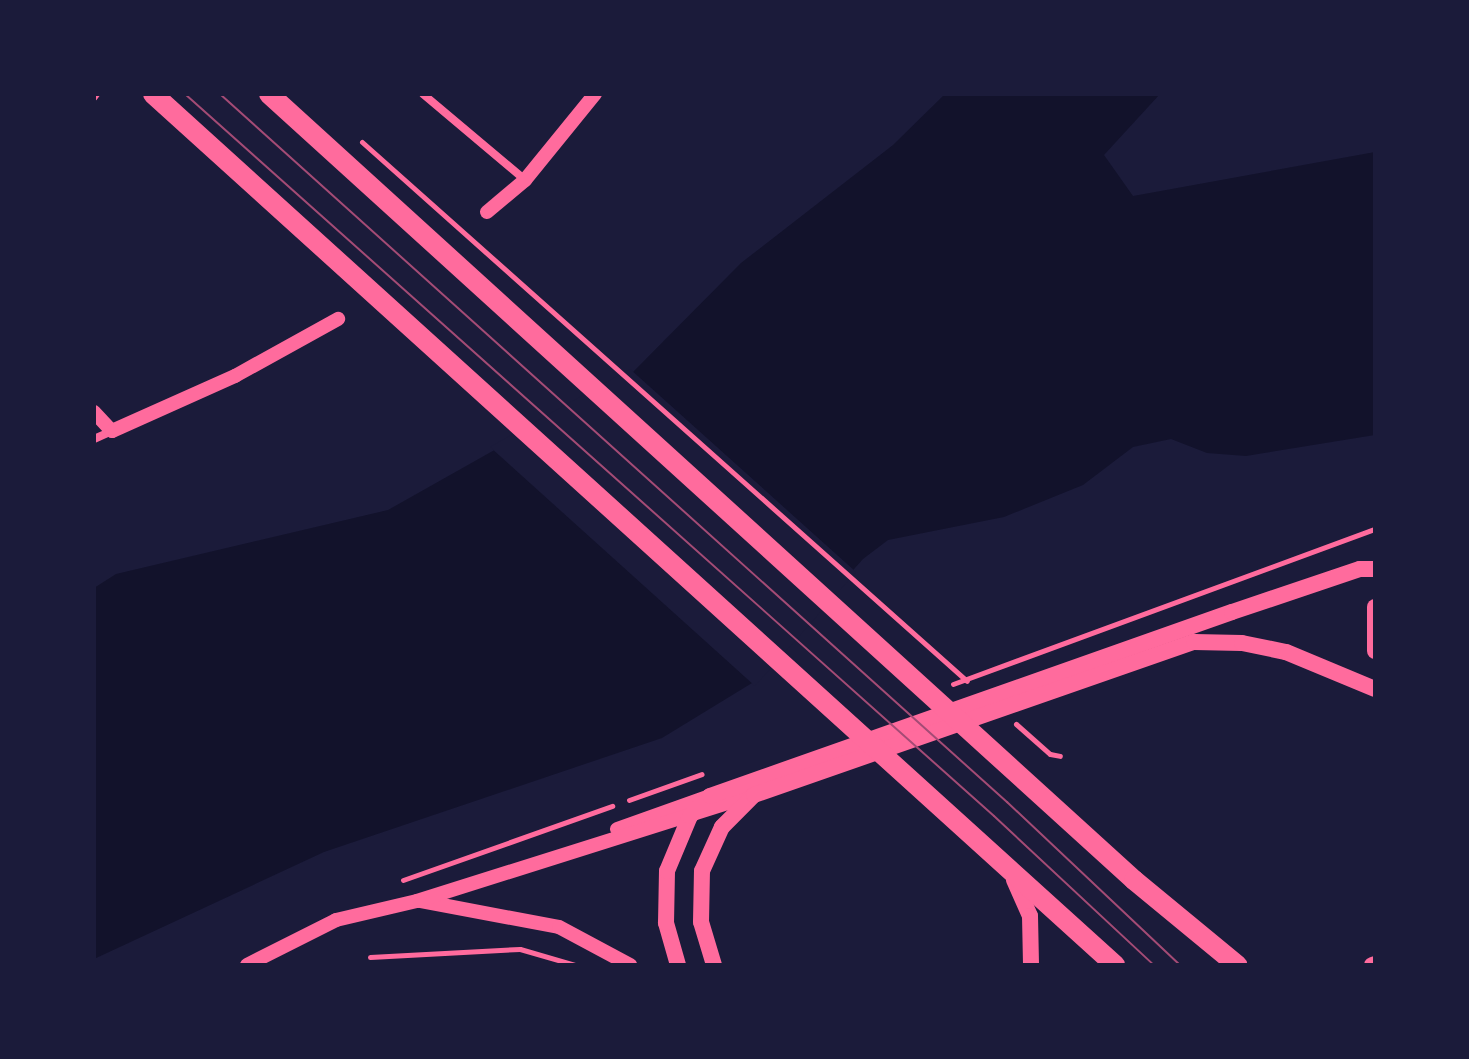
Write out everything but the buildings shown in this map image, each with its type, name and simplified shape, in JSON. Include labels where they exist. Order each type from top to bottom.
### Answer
[{"type":"main road","points":[[153,94],[977,836],[1115,965]]},
{"type":"main road","points":[[269,94],[1025,782],[1134,880],[1237,965]]},
{"type":"main road","points":[[678,965],[664,898],[675,844],[690,816],[710,796],[1232,612],[1360,569],[1375,569]]},
{"type":"main road","points":[[1375,607],[1375,651]]},
{"type":"main road","points":[[714,965],[701,922],[702,871],[722,827],[754,795],[1194,642],[1242,643],[1286,652],[1375,689]]},
{"type":"main road","points":[[977,836],[1022,890],[1030,916],[1031,965]]},
{"type":"main road","points":[[1134,880],[1214,965]]},
{"type":"street","points":[[423,94],[525,180]]},
{"type":"street","points":[[487,212],[525,180],[595,94]]},
{"type":"street","points":[[94,439],[235,376],[338,319]]},
{"type":"street","points":[[94,412],[112,431]]},
{"type":"street","points":[[247,965],[336,920],[417,901],[754,795]]},
{"type":"street","points":[[417,901],[710,796]]},
{"type":"street","points":[[417,901],[559,927],[630,965]]},
{"type":"path","points":[[353,134],[974,687]]},
{"type":"path","points":[[1006,716],[1050,754],[1060,756]]},
{"type":"path","points":[[370,957],[520,949],[575,965]]},
{"type":"shaded area","points":[[945,94],[1160,94],[1104,155],[1133,196],[1375,152],[1375,435],[1246,456],[1207,453],[1171,439],[1133,447],[1083,485],[1004,517],[888,540],[863,559],[752,683],[662,738],[324,852],[94,959],[94,588],[116,574],[388,510],[633,372],[741,263],[893,145]]},
{"type":"pier","points":[[630,369],[856,572],[755,686],[490,447]]},
{"type":"tram line","points":[[185,94],[994,816],[1154,965]]},
{"type":"tram line","points":[[220,94],[1007,802],[1180,965]]}]
